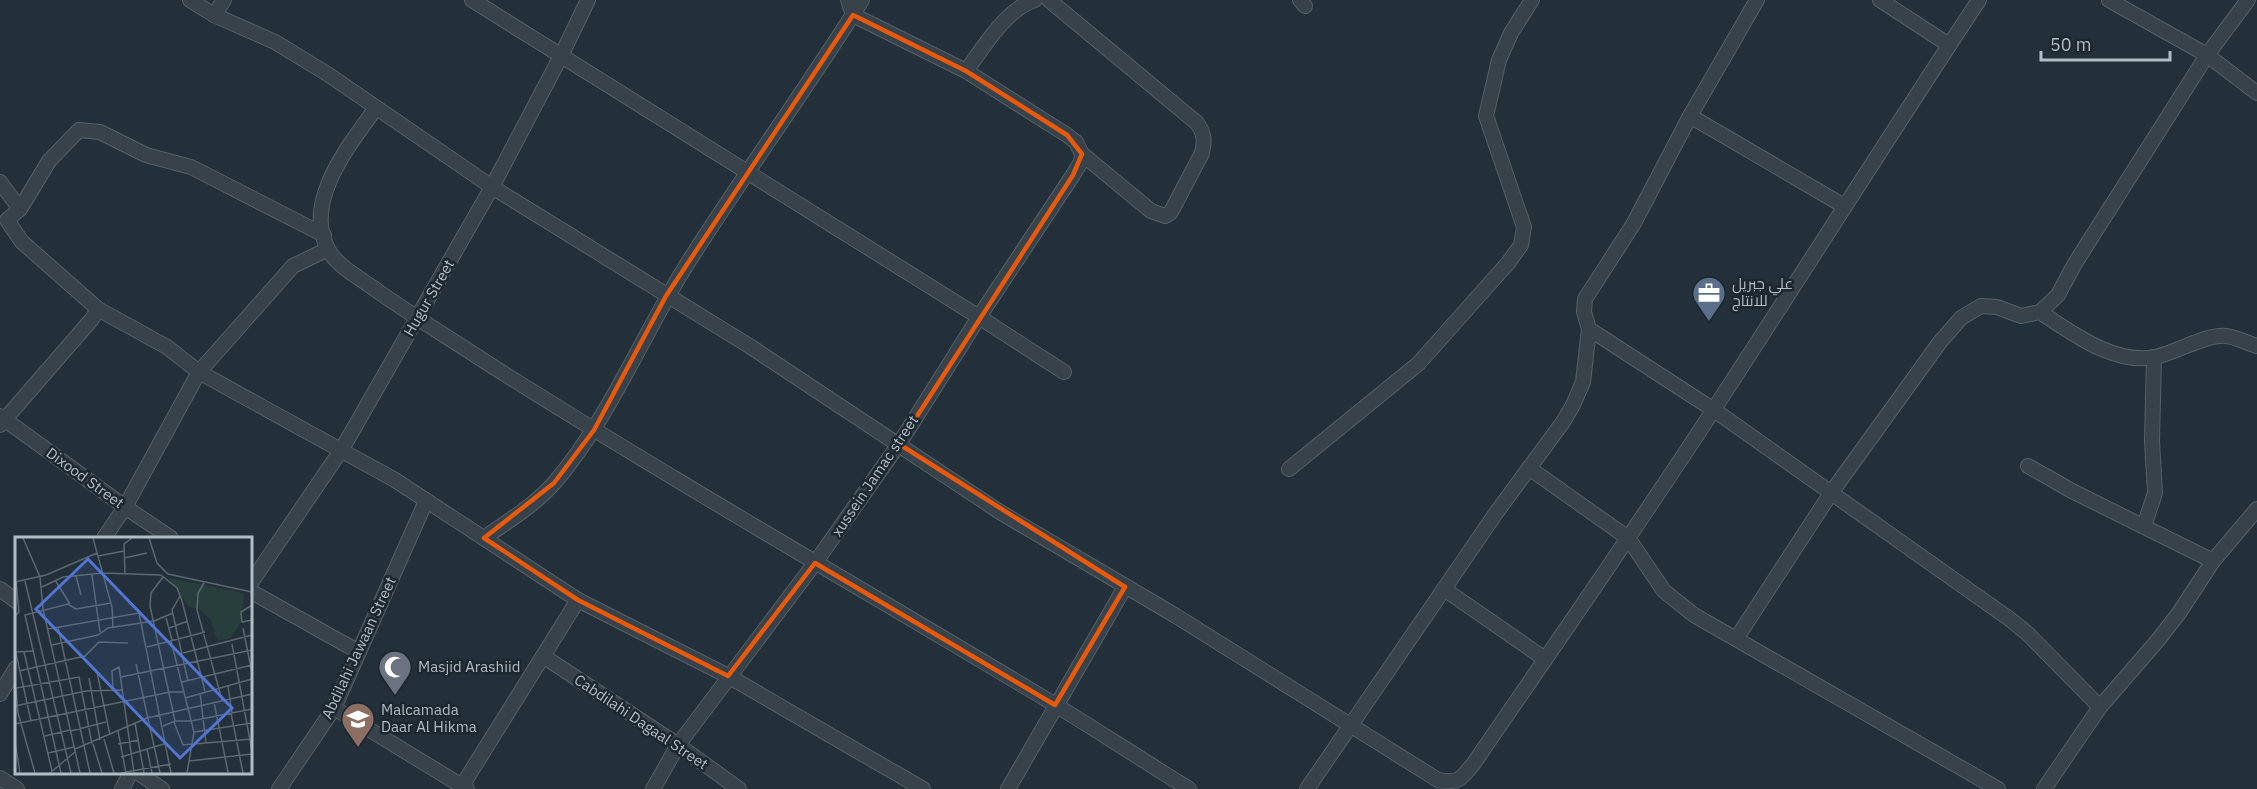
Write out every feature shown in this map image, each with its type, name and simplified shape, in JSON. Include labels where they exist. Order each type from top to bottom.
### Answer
[{"type":"street","points":[[190,0],[214,15],[275,42],[492,187],[666,296],[751,346],[1000,512],[1176,616],[1438,780],[1450,782],[1461,779],[1628,538],[1714,410],[1979,0]]},
{"type":"street","points":[[214,15],[224,0]]},
{"type":"street","points":[[472,0],[1064,372]]},
{"type":"street","name":"Hugur Street","points":[[252,581],[342,449],[492,187],[588,0]]},
{"type":"street","points":[[848,0],[853,15],[966,71],[1067,135],[1076,142],[1082,154],[1151,211],[1165,216],[1171,212],[1202,153],[1205,142],[1202,130],[1197,123],[1049,0]]},
{"type":"street","points":[[484,538],[531,505],[554,483],[594,430],[666,296],[746,171],[862,0]]},
{"type":"street","points":[[1289,469],[1418,364],[1508,263],[1521,244],[1524,227],[1486,116],[1499,60],[1511,33],[1532,0]]},
{"type":"street","points":[[1307,789],[1444,589],[1563,422],[1583,382],[1589,329],[1584,312],[1584,299],[1634,223],[1690,116],[1757,0]]},
{"type":"street","points":[[1880,0],[1949,45]]},
{"type":"street","points":[[2109,0],[2207,55],[2257,93]]},
{"type":"street","points":[[1736,639],[1831,494],[1940,342],[1961,318],[1981,306],[1997,308],[2021,316],[2040,312],[2058,295],[2074,265],[2207,55],[2248,0]]},
{"type":"street","points":[[966,71],[1009,16],[1028,1]]},
{"type":"street","points":[[376,108],[337,163],[322,204],[326,242],[339,264],[417,318],[594,430],[1055,705],[1189,789]]},
{"type":"street","points":[[1690,116],[1844,206]]},
{"type":"street","points":[[326,242],[191,167],[146,155],[100,132],[79,130],[49,161],[20,208],[3,224],[98,309],[167,347],[199,372],[342,449],[578,600],[728,676],[923,789]]},
{"type":"street","name":"xussein Jamac street","points":[[653,789],[678,745],[814,563],[899,444],[979,317],[1073,175],[1081,162],[1082,154]]},
{"type":"street","points":[[0,182],[20,208]]},
{"type":"street","points":[[105,537],[125,507],[199,372],[293,266],[326,242]]},
{"type":"street","points":[[1,420],[92,319],[98,309]]},
{"type":"street","points":[[2040,312],[2088,343],[2109,352],[2136,358],[2154,357],[2225,336],[2257,346]]},
{"type":"street","points":[[1589,329],[1714,410],[2011,620],[2028,634],[2100,707]]},
{"type":"street","points":[[2144,526],[2155,493],[2152,441],[2154,357]]},
{"type":"street","name":"Dixood Street","points":[[1,420],[170,537]]},
{"type":"street","points":[[2028,466],[2072,491],[2213,561]]},
{"type":"street","points":[[1529,468],[1628,538],[1664,591],[1694,615],[1998,789]]},
{"type":"street","name":"Abdilahi Jawaan Street","points":[[279,789],[334,708],[426,501]]},
{"type":"street","points":[[2044,789],[2100,707],[2180,613],[2213,561],[2257,509]]},
{"type":"street","points":[[1008,789],[1125,587]]},
{"type":"street","points":[[0,589],[15,600]]},
{"type":"street","points":[[1444,589],[1545,659]]},
{"type":"street","points":[[252,592],[359,652]]},
{"type":"street","points":[[334,708],[463,788],[578,600]]},
{"type":"street","name":"Cabdilahi Dagaal Street","points":[[543,656],[740,789]]},
{"type":"street","points":[[0,693],[15,670]]},
{"type":"street","points":[[122,789],[130,774]]},
{"type":"street","points":[[140,774],[162,789]]},
{"type":"street","points":[[0,778],[17,789]]},
{"type":"highlighted area","points":[[853,15],[966,71],[1067,135],[1082,154],[1073,175],[899,444],[1125,587],[1055,705],[815,563],[728,676],[578,600],[484,538],[554,483],[594,430],[666,296]]},
{"type":"place","name":"علي جبريل للانتاج","points":[[1709,322]]},
{"type":"place","name":"Masjid Arashiid","points":[[395,696]]},
{"type":"place","name":"Malcamada Daar Al Hikma","points":[[358,748]]}]
